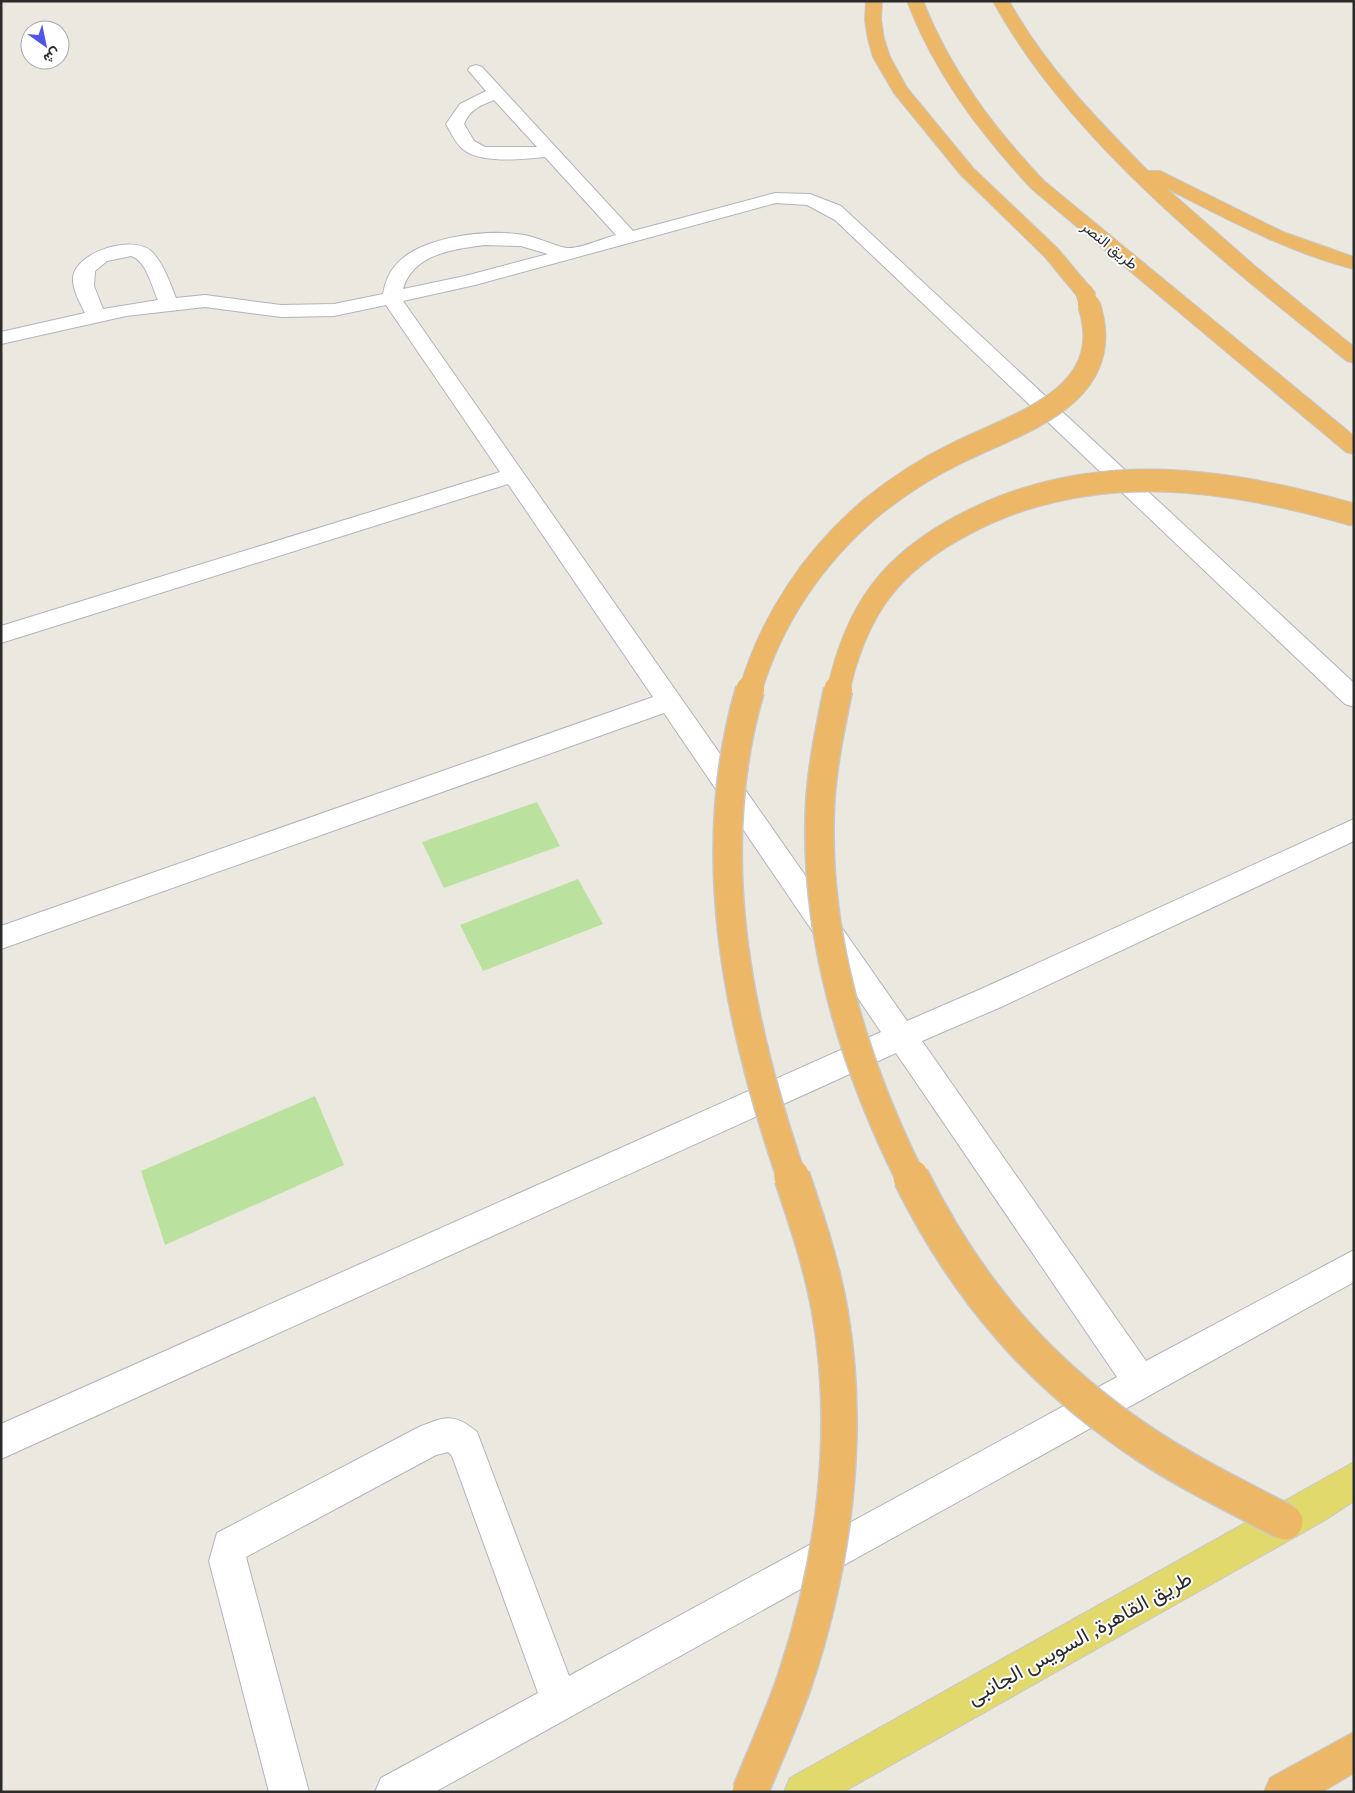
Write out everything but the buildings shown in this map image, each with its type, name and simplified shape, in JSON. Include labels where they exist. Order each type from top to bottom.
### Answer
[{"type":"highway","points":[[750,1792],[799,1669],[819,1594],[833,1522],[838,1443],[838,1381],[831,1314],[817,1251],[768,1106],[747,1025],[734,948],[729,876],[729,809],[736,746],[745,700],[760,658],[778,618],[802,581],[830,548],[861,517],[895,490],[932,466],[1037,417],[1071,390],[1083,375],[1091,359],[1095,343],[1092,309],[1085,293],[1061,264],[979,184],[899,88],[886,66],[877,45],[872,16],[874,1]]},
{"type":"highway","name":"طريق النصر","points":[[915,1],[923,23],[942,61],[967,102],[999,144],[1038,185],[1354,447]]},
{"type":"highway","points":[[1001,1],[1016,31],[1039,63],[1127,162],[1229,254],[1354,357]]},
{"type":"highway","points":[[1127,162],[1276,236],[1306,248],[1354,263]]},
{"type":"highway","points":[[1285,1522],[1150,1447],[1093,1407],[1041,1362],[997,1313],[959,1263],[928,1212],[892,1139],[864,1070],[843,1003],[829,939],[822,879],[819,818],[823,762],[832,708],[846,659],[865,614],[883,588],[904,565],[922,549],[956,526],[991,509],[1028,496],[1068,486],[1110,480],[1153,479],[1240,487],[1283,495],[1354,514]]},
{"type":"highway","points":[[1284,1792],[1354,1751]]},
{"type":"main road","name":"طريق القاهرة, السويس الجانبى","points":[[804,1792],[1285,1522],[1354,1480]]},
{"type":"lane","points":[[476,70],[629,238]]},
{"type":"lane","points":[[497,92],[473,102],[458,114],[455,124],[464,140],[474,149],[494,152],[519,154],[550,151]]},
{"type":"lane","points":[[1,338],[126,310],[205,302],[281,311],[334,310],[468,281],[775,198],[795,197],[817,200],[831,207],[1354,698]]},
{"type":"lane","points":[[391,298],[400,271],[409,262],[422,254],[438,248],[484,239],[534,242],[568,254]]},
{"type":"lane","points":[[96,316],[84,287],[83,274],[88,263],[109,254],[134,250],[144,255],[170,306]]},
{"type":"lane","points":[[391,298],[1140,1383]]},
{"type":"lane","points":[[1,634],[514,475]]},
{"type":"lane","points":[[1,938],[670,701]]},
{"type":"lane","points":[[1,1442],[991,998],[1354,829]]},
{"type":"lane","points":[[395,1792],[1354,1265]]},
{"type":"lane","points":[[289,1792],[227,1561],[228,1552],[234,1544],[431,1439],[453,1434],[465,1444],[560,1702]]},
{"type":"green space","points":[[537,802],[560,846],[444,888],[422,842]]},
{"type":"green space","points":[[578,879],[603,924],[483,971],[460,925]]},
{"type":"green space","points":[[315,1096],[344,1165],[165,1245],[141,1171]]}]
